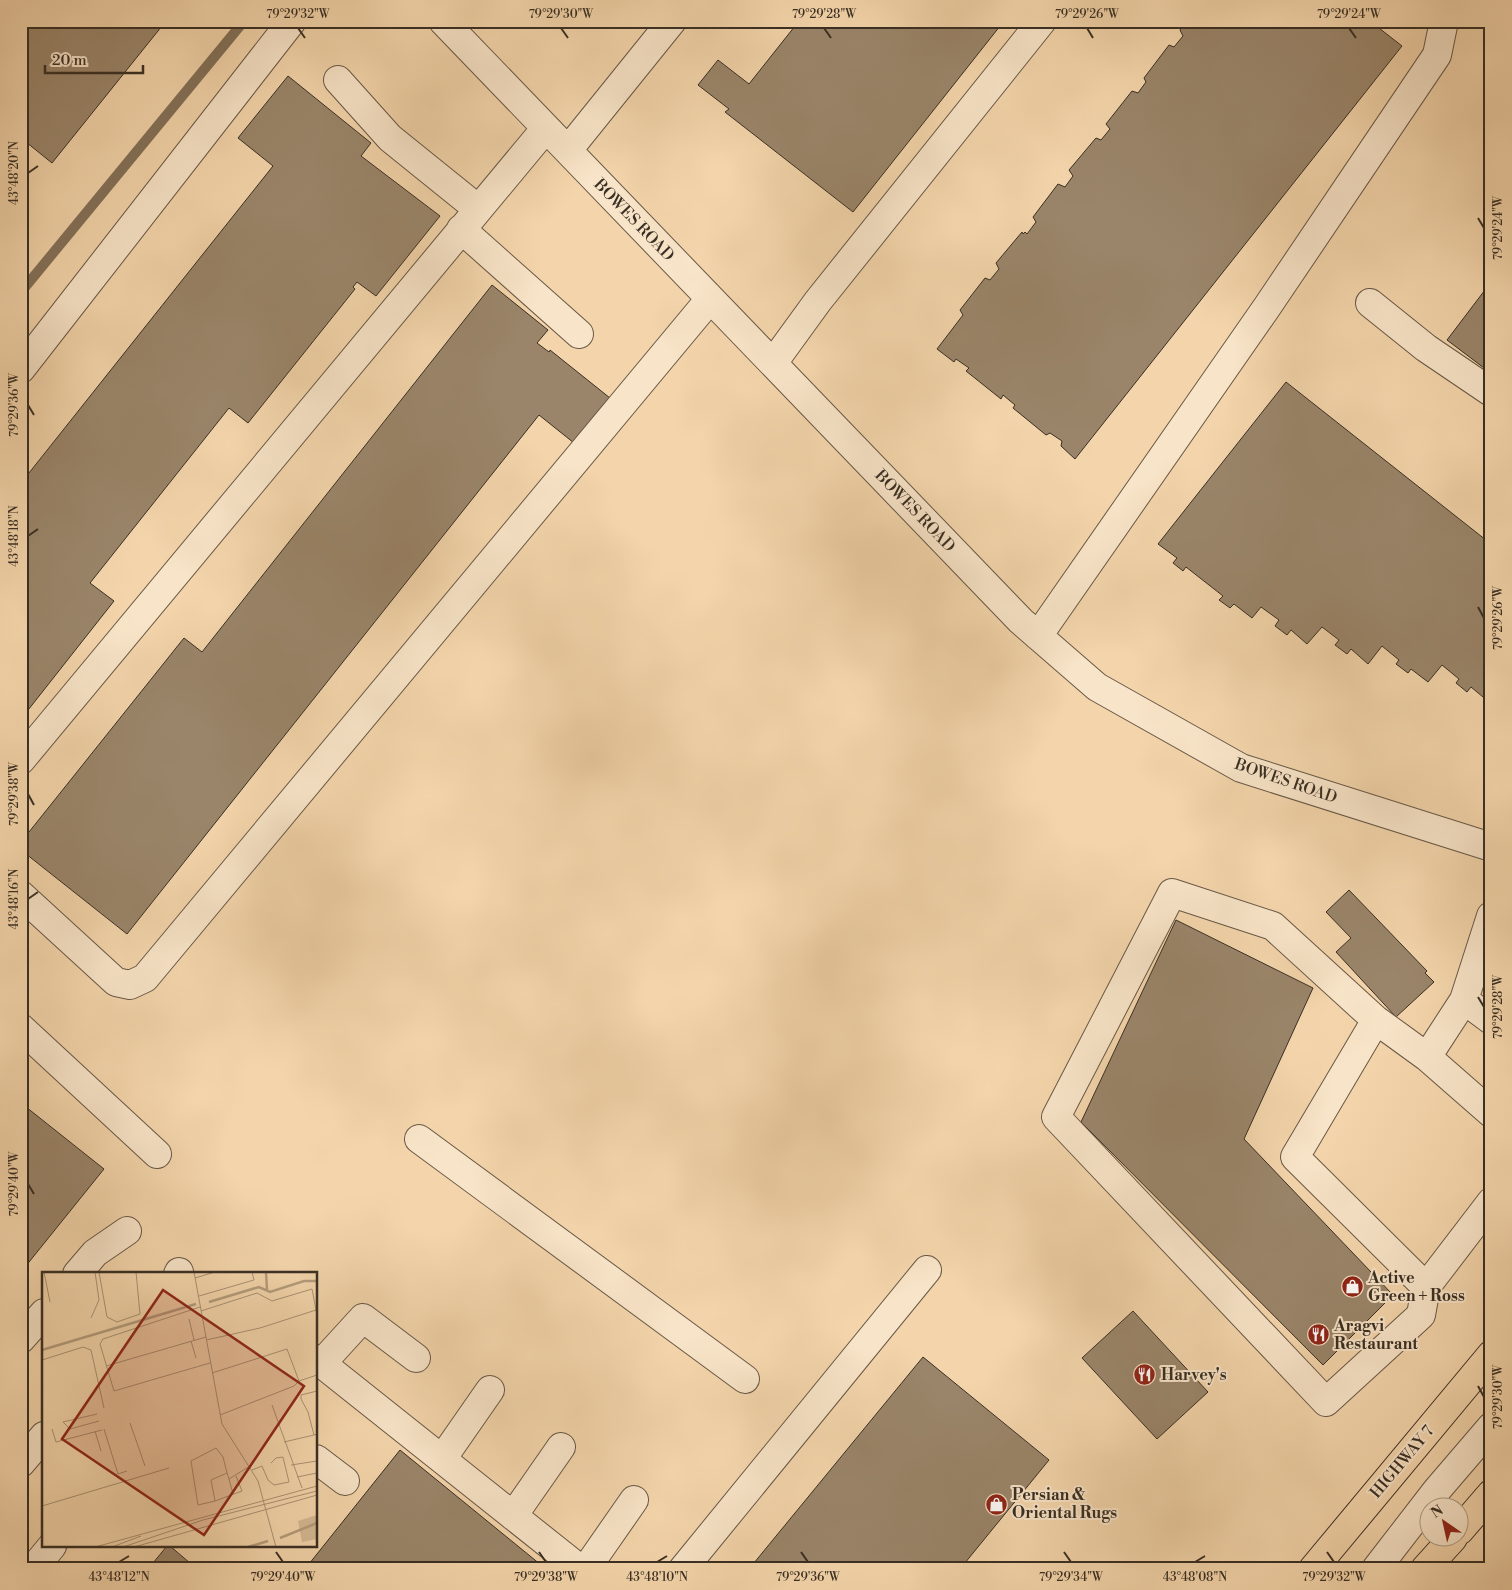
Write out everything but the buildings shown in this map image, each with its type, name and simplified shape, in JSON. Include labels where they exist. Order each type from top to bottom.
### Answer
[{"type":"main road","name":"HIGHWAY 7","points":[[1313,1569],[1491,1355]]},
{"type":"main road","points":[[1470,1518],[1491,1494]]},
{"type":"main road","points":[[1425,1569],[1444,1548]]},
{"type":"street","points":[[21,369],[292,21]]},
{"type":"street","name":"BOWES ROAD","points":[[443,21],[1021,621],[1097,687],[1241,768],[1491,847]]},
{"type":"street","points":[[568,150],[672,21]]},
{"type":"street","points":[[773,363],[818,301],[1042,21]]},
{"type":"street","points":[[1038,636],[1267,308],[1437,55],[1444,21]]},
{"type":"street","points":[[338,80],[390,138],[579,334]]},
{"type":"street","points":[[21,760],[546,128]]},
{"type":"street","points":[[21,895],[116,982],[130,985],[145,978],[710,299]]},
{"type":"street","points":[[1370,303],[1426,348],[1491,392]]},
{"type":"street","points":[[1490,1207],[1426,1288],[1421,1315],[1326,1402],[1056,1117],[1172,893],[1273,926],[1376,1020],[1427,1057],[1491,1113]]},
{"type":"street","points":[[1427,1057],[1464,1000],[1491,916]]},
{"type":"street","points":[[1464,1000],[1491,1020]]},
{"type":"street","points":[[1376,1020],[1295,1157],[1426,1288]]},
{"type":"street","points":[[21,1028],[157,1154]]},
{"type":"street","points":[[419,1139],[745,1379]]},
{"type":"street","points":[[79,1272],[95,1253],[127,1231]]},
{"type":"street","points":[[683,1569],[927,1270]]},
{"type":"street","points":[[21,1339],[42,1315]]},
{"type":"street","points":[[416,1358],[363,1318],[319,1361],[580,1569]]},
{"type":"street","points":[[442,1459],[490,1390]]},
{"type":"street","points":[[1376,1569],[1437,1490],[1491,1427]]},
{"type":"street","points":[[21,1463],[42,1438]]},
{"type":"street","points":[[513,1516],[561,1447]]},
{"type":"street","points":[[318,1461],[345,1481]]},
{"type":"street","points":[[586,1569],[634,1500]]},
{"type":"street","points":[[33,1569],[50,1548]]},
{"type":"waterway","points":[[21,292],[244,21]]},
{"type":"place","name":"Active Green + Ross","points":[[1352,1287]]},
{"type":"place","name":"Aragvi Restaurant","points":[[1318,1335]]},
{"type":"place","name":"Harvey's","points":[[1145,1375]]},
{"type":"place","name":"Persian & Oriental Rugs","points":[[996,1504]]}]
